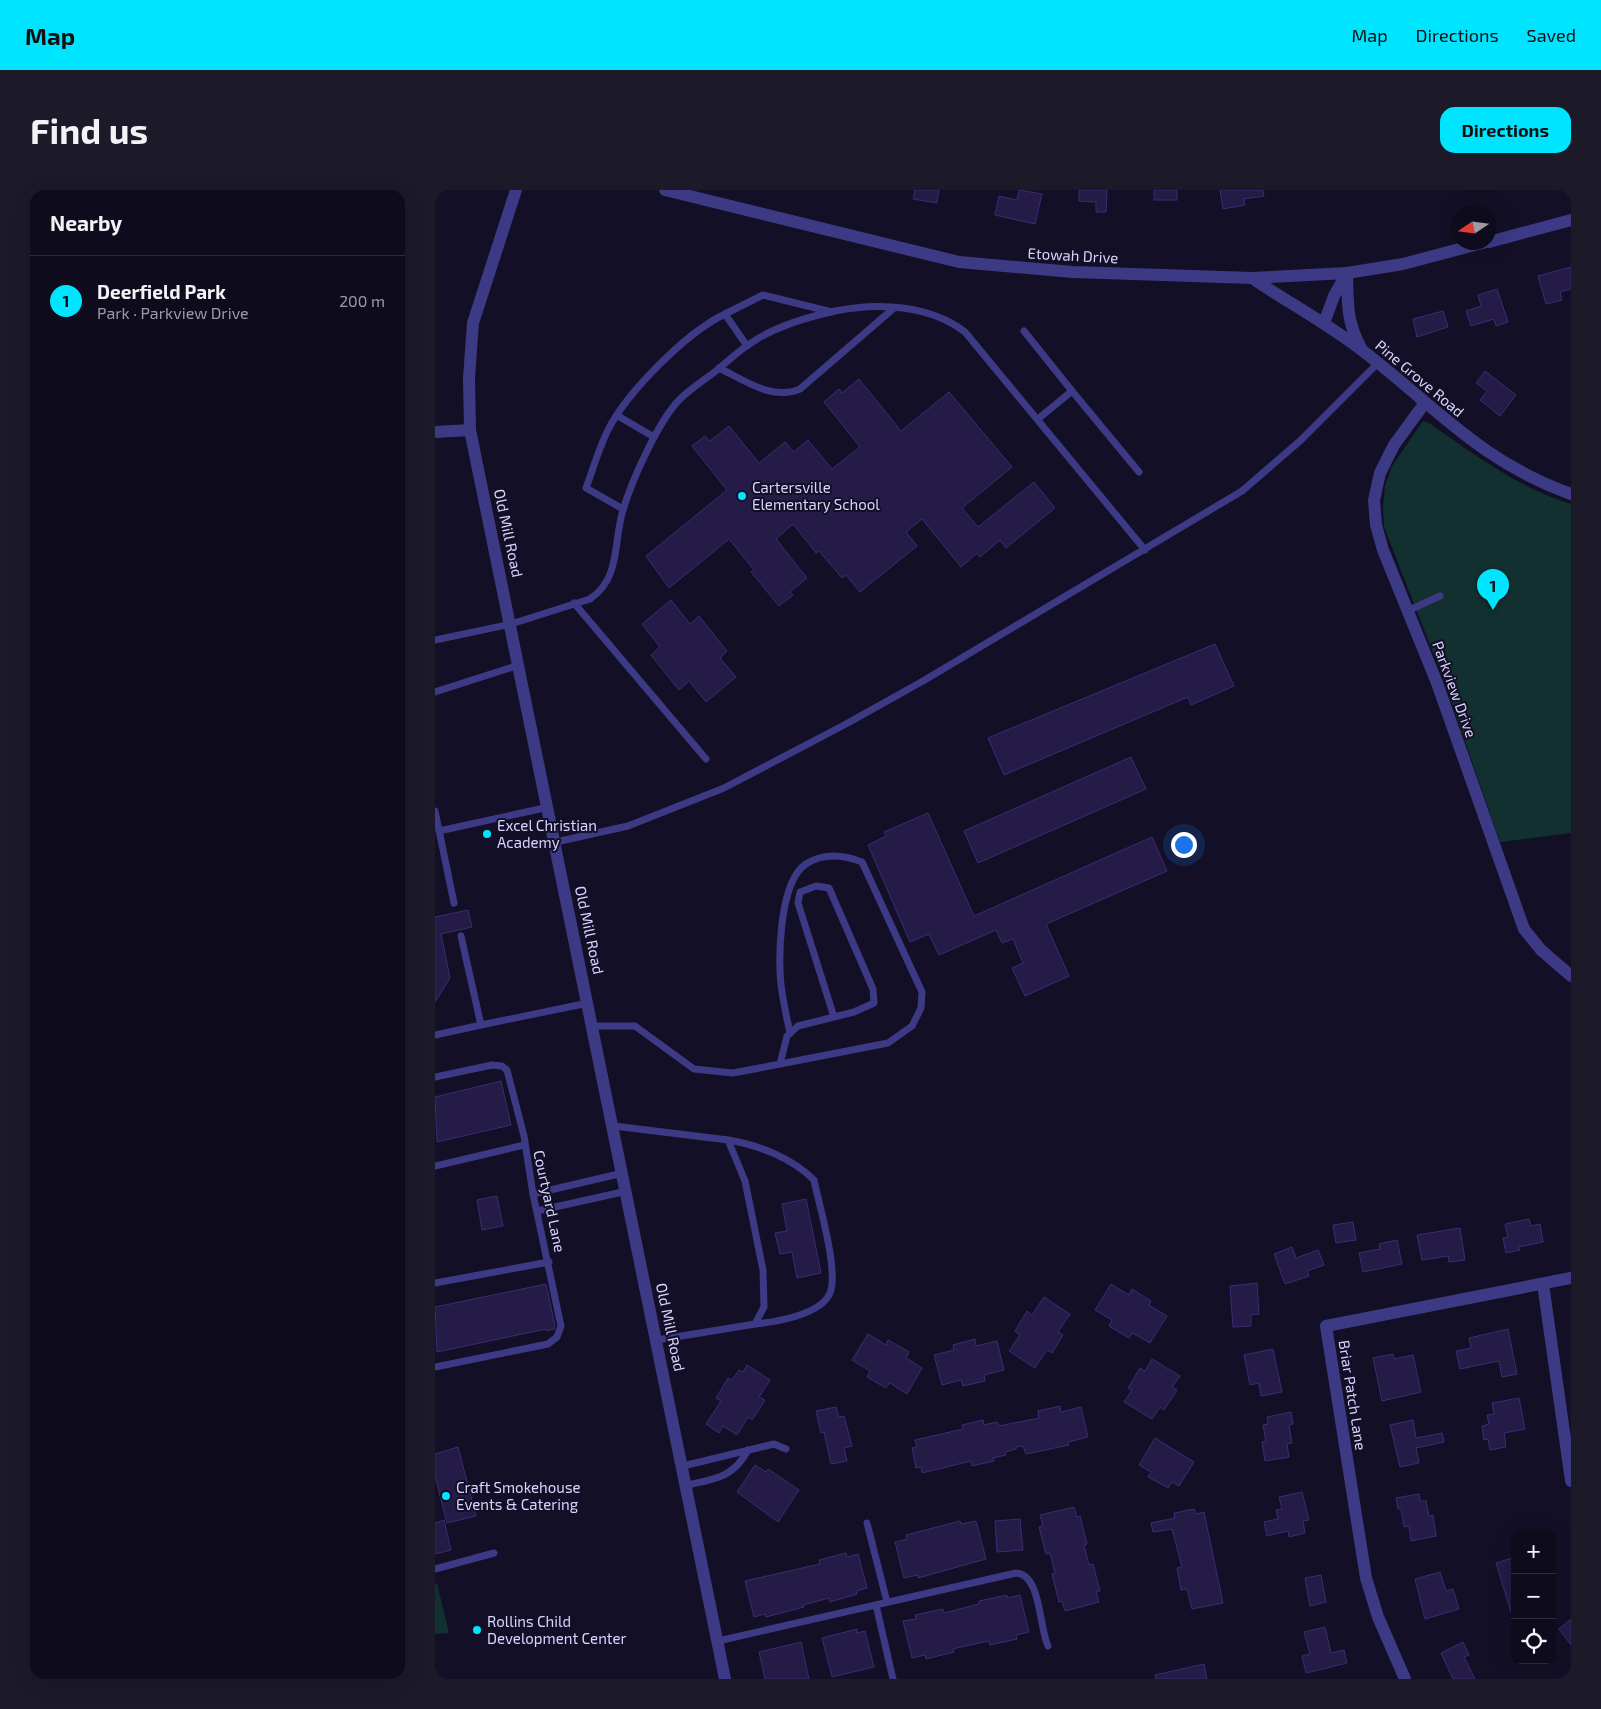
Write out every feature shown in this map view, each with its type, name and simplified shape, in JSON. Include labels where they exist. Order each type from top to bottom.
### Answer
[{"type":"street","name":"Old Mill Road","points":[[516,190],[473,323],[469,378],[470,430],[589,1003],[725,1679]]},
{"type":"street","name":"Etowah Drive","points":[[665,190],[959,262],[1073,272],[1252,278],[1347,273],[1403,264],[1456,250]]},
{"type":"street","name":"Etowah Drive","points":[[1496,240],[1571,220]]},
{"type":"street","points":[[1324,323],[1347,273]]},
{"type":"street","points":[[1347,273],[1348,320],[1362,350]]},
{"type":"street","name":"Pine Grove Road","points":[[1252,278],[1324,323],[1362,350],[1424,404],[1500,460],[1549,486],[1571,494]]},
{"type":"street","name":"Parkview Drive","points":[[1424,404],[1389,453],[1378,480],[1374,500],[1378,537],[1437,683],[1524,929],[1541,950],[1571,976]]},
{"type":"street","points":[[435,432],[470,430]]},
{"type":"street","name":"Briar Patch Lane","points":[[1405,1679],[1378,1617],[1366,1578],[1326,1326],[1571,1278]]},
{"type":"street","points":[[1543,1284],[1571,1481]]},
{"type":"lane","points":[[623,508],[586,488],[608,429],[646,377],[708,322],[763,294],[833,312]]},
{"type":"lane","points":[[435,640],[511,624],[590,598],[604,588],[608,582],[623,508],[654,437],[679,400],[754,340],[807,317],[851,308],[894,308],[934,314],[955,324],[965,332],[1145,550]]},
{"type":"lane","points":[[719,368],[773,393],[792,392],[800,389],[894,308]]},
{"type":"lane","points":[[725,314],[747,346]]},
{"type":"lane","points":[[1024,331],[1139,472]]},
{"type":"lane","points":[[556,842],[628,826],[724,788],[923,681],[1226,502],[1257,480],[1301,440],[1379,363]]},
{"type":"lane","points":[[1038,419],[1072,391]]},
{"type":"lane","points":[[618,416],[654,437]]},
{"type":"lane","points":[[1407,611],[1440,596]]},
{"type":"lane","points":[[575,603],[706,759]]},
{"type":"lane","points":[[435,692],[519,665]]},
{"type":"lane","points":[[439,831],[549,808]]},
{"type":"lane","points":[[435,811],[454,903]]},
{"type":"lane","points":[[593,1026],[635,1026],[694,1069],[733,1073],[888,1043],[912,1026],[921,1008],[922,992],[861,862],[846,856],[824,857],[805,864],[794,878],[786,900],[780,931],[781,990],[791,1033]]},
{"type":"lane","points":[[780,1064],[787,1036],[798,1026],[834,1017],[854,1012],[874,1002],[873,989],[829,888],[816,886],[800,892],[798,903],[834,1017]]},
{"type":"lane","points":[[461,936],[481,1025]]},
{"type":"lane","points":[[435,1035],[589,1003]]},
{"type":"lane","name":"Courtyard Lane","points":[[435,1077],[492,1065],[502,1066],[511,1079],[561,1326],[557,1336],[549,1344],[435,1367]]},
{"type":"lane","points":[[613,1126],[742,1142],[783,1158],[803,1169],[814,1180],[834,1276],[830,1294],[818,1306],[798,1316],[776,1322],[657,1340]]},
{"type":"lane","points":[[728,1140],[745,1181],[763,1270],[764,1307],[755,1324]]},
{"type":"lane","points":[[435,1166],[524,1145]]},
{"type":"lane","points":[[533,1194],[623,1173]]},
{"type":"lane","points":[[537,1211],[627,1191]]},
{"type":"lane","name":"Courtyard Lane","points":[[435,1283],[549,1262]]},
{"type":"lane","points":[[683,1466],[774,1444],[786,1450]]},
{"type":"lane","points":[[687,1486],[729,1474],[741,1462],[748,1450]]},
{"type":"lane","points":[[867,1523],[887,1602]]},
{"type":"lane","points":[[435,1569],[494,1553]]},
{"type":"lane","points":[[718,1641],[1021,1573],[1033,1583],[1048,1646]]},
{"type":"lane","points":[[876,1605],[893,1679]]},
{"type":"green space","points":[[1423,421],[1429,423],[1515,480],[1571,504],[1571,833],[1500,842],[1443,678],[1384,527],[1385,486],[1392,466]]},
{"type":"green space","points":[[437,1583],[449,1633],[435,1634],[435,1584]]},
{"type":"building","points":[[915,190],[939,190],[937,203],[913,199]]},
{"type":"building","points":[[1019,190],[1042,194],[1035,224],[995,215],[999,196],[1017,200]]},
{"type":"building","points":[[1079,190],[1107,190],[1106,212],[1096,212],[1096,202],[1079,201]]},
{"type":"building","points":[[1154,190],[1177,190],[1177,200],[1154,200]]},
{"type":"building","points":[[1220,190],[1263,190],[1264,196],[1244,199],[1245,205],[1223,209]]},
{"type":"building","points":[[1571,267],[1571,289],[1560,292],[1562,300],[1546,304],[1538,276]]},
{"type":"building","points":[[1497,289],[1508,322],[1496,326],[1494,319],[1471,326],[1466,311],[1481,306],[1478,295]]},
{"type":"building","points":[[1443,311],[1448,327],[1417,337],[1413,319]]},
{"type":"building","points":[[1485,371],[1516,395],[1500,416],[1480,400],[1487,391],[1476,383]]},
{"type":"building","points":[[859,379],[901,431],[949,392],[1012,467],[962,508],[978,527],[1034,482],[1055,508],[1006,548],[1000,540],[980,557],[977,553],[961,567],[922,519],[906,532],[917,546],[860,592],[846,575],[842,578],[819,551],[816,553],[793,524],[776,539],[807,578],[790,592],[793,595],[779,606],[751,572],[754,570],[729,539],[669,588],[646,556],[727,490],[692,446],[705,436],[710,441],[729,426],[759,463],[785,442],[794,452],[808,440],[832,469],[860,447],[824,402],[839,389],[842,393]]},
{"type":"building","points":[[671,600],[690,624],[699,616],[727,651],[720,658],[736,677],[706,702],[689,681],[679,690],[651,655],[660,647],[642,624]]},
{"type":"building","points":[[1215,644],[1234,686],[1191,705],[1188,697],[1004,775],[988,738]]},
{"type":"building","points":[[1131,757],[1146,789],[978,863],[964,831]]},
{"type":"building","points":[[928,813],[974,916],[1152,837],[1167,871],[1046,924],[1069,976],[1025,996],[1012,968],[1023,963],[1013,939],[1002,943],[996,930],[939,955],[929,934],[910,942],[868,845],[886,836],[884,832]]},
{"type":"building","points":[[468,910],[472,927],[441,934],[450,978],[435,1002],[435,917]]},
{"type":"building","points":[[501,1081],[511,1125],[437,1142],[435,1097]]},
{"type":"building","points":[[497,1196],[503,1226],[482,1230],[477,1200]]},
{"type":"building","points":[[806,1199],[821,1273],[797,1278],[792,1252],[780,1254],[775,1233],[787,1231],[782,1204]]},
{"type":"building","points":[[1529,1219],[1531,1226],[1540,1224],[1543,1242],[1519,1247],[1520,1250],[1506,1253],[1503,1238],[1508,1237],[1505,1224]]},
{"type":"building","points":[[1353,1222],[1356,1240],[1336,1243],[1333,1225]]},
{"type":"building","points":[[1460,1228],[1465,1260],[1449,1262],[1448,1256],[1422,1260],[1417,1235]]},
{"type":"building","points":[[1397,1240],[1402,1264],[1363,1272],[1359,1253],[1380,1249],[1379,1244]]},
{"type":"building","points":[[1292,1247],[1296,1258],[1318,1250],[1324,1265],[1307,1271],[1309,1276],[1285,1284],[1274,1254]]},
{"type":"building","points":[[1257,1283],[1259,1314],[1251,1315],[1251,1326],[1233,1327],[1230,1286]]},
{"type":"building","points":[[546,1284],[555,1326],[554,1329],[546,1331],[546,1329],[437,1352],[435,1307]]},
{"type":"building","points":[[1111,1284],[1129,1295],[1132,1289],[1151,1301],[1149,1305],[1167,1316],[1150,1343],[1132,1333],[1129,1338],[1109,1326],[1112,1320],[1095,1310]]},
{"type":"building","points":[[1044,1297],[1070,1314],[1058,1332],[1063,1335],[1052,1353],[1047,1350],[1035,1368],[1009,1351],[1020,1335],[1015,1331],[1027,1311],[1032,1315]]},
{"type":"building","points":[[1508,1329],[1517,1374],[1502,1377],[1499,1361],[1460,1369],[1456,1351],[1471,1348],[1469,1338]]},
{"type":"building","points":[[868,1334],[886,1345],[888,1340],[909,1352],[906,1358],[922,1368],[907,1394],[890,1383],[886,1388],[867,1377],[870,1371],[852,1360]]},
{"type":"building","points":[[975,1339],[976,1346],[997,1341],[1004,1370],[984,1375],[985,1381],[963,1386],[961,1380],[942,1385],[934,1355],[954,1350],[953,1345]]},
{"type":"building","points":[[1273,1349],[1282,1392],[1261,1396],[1259,1383],[1250,1385],[1244,1355]]},
{"type":"building","points":[[1393,1354],[1394,1359],[1413,1355],[1421,1392],[1382,1401],[1373,1358]]},
{"type":"building","points":[[1152,1359],[1180,1376],[1172,1387],[1177,1390],[1164,1410],[1160,1407],[1152,1419],[1124,1402],[1132,1390],[1128,1388],[1140,1368],[1145,1371]]},
{"type":"building","points":[[747,1365],[770,1380],[759,1397],[765,1400],[752,1420],[748,1417],[737,1435],[723,1426],[719,1433],[706,1424],[721,1401],[716,1398],[728,1378],[732,1380],[739,1370],[743,1372]]},
{"type":"building","points":[[1519,1398],[1525,1429],[1504,1433],[1506,1447],[1490,1450],[1488,1439],[1484,1440],[1482,1426],[1489,1424],[1487,1415],[1494,1414],[1492,1403]]},
{"type":"building","points":[[1060,1406],[1061,1412],[1081,1407],[1088,1437],[1068,1442],[1069,1445],[1026,1454],[1023,1446],[1016,1447],[1016,1449],[1005,1452],[1006,1455],[993,1458],[994,1461],[972,1466],[971,1461],[922,1473],[921,1467],[916,1468],[912,1448],[917,1447],[915,1440],[963,1429],[962,1425],[983,1420],[984,1425],[997,1422],[999,1426],[1039,1418],[1038,1411]]},
{"type":"building","points":[[836,1407],[839,1417],[844,1416],[852,1446],[844,1448],[847,1461],[831,1464],[824,1432],[821,1433],[816,1411]]},
{"type":"building","points":[[1291,1412],[1293,1424],[1289,1425],[1292,1443],[1287,1444],[1289,1457],[1265,1461],[1262,1442],[1266,1441],[1263,1425],[1268,1424],[1267,1417]]},
{"type":"building","points":[[1413,1420],[1416,1438],[1442,1433],[1444,1442],[1416,1448],[1419,1463],[1400,1467],[1390,1425]]},
{"type":"building","points":[[1155,1438],[1194,1462],[1179,1486],[1172,1482],[1168,1488],[1148,1477],[1151,1472],[1139,1465]]},
{"type":"building","points":[[458,1447],[476,1516],[447,1523],[435,1476],[435,1454]]},
{"type":"building","points":[[755,1465],[766,1472],[768,1469],[799,1490],[778,1522],[737,1492]]},
{"type":"building","points":[[1302,1492],[1309,1520],[1303,1521],[1305,1533],[1289,1537],[1288,1531],[1267,1536],[1264,1522],[1278,1519],[1276,1510],[1282,1509],[1279,1497]]},
{"type":"building","points":[[1419,1494],[1420,1501],[1426,1501],[1429,1516],[1433,1515],[1436,1536],[1411,1541],[1409,1526],[1404,1527],[1401,1509],[1398,1509],[1396,1498]]},
{"type":"building","points":[[1074,1507],[1077,1517],[1080,1516],[1087,1544],[1084,1545],[1089,1565],[1093,1564],[1100,1591],[1096,1592],[1099,1602],[1065,1611],[1062,1601],[1059,1602],[1052,1574],[1055,1573],[1050,1553],[1046,1554],[1039,1527],[1043,1526],[1040,1515]]},
{"type":"building","points":[[1194,1509],[1196,1514],[1204,1512],[1223,1603],[1192,1609],[1187,1589],[1181,1590],[1177,1568],[1182,1567],[1172,1529],[1153,1532],[1151,1523],[1175,1518],[1174,1513]]},
{"type":"building","points":[[1020,1519],[1023,1550],[997,1552],[995,1521]]},
{"type":"building","points":[[444,1520],[451,1550],[435,1554],[435,1523]]},
{"type":"building","points":[[960,1521],[961,1524],[976,1521],[986,1559],[918,1578],[918,1575],[904,1578],[895,1542],[907,1539],[906,1535]]},
{"type":"building","points":[[846,1553],[847,1557],[858,1554],[867,1588],[856,1591],[857,1594],[830,1602],[829,1598],[766,1617],[765,1614],[754,1617],[745,1581],[820,1564],[819,1560]]},
{"type":"building","points":[[1511,1558],[1511,1612],[1496,1563]]},
{"type":"building","points":[[1440,1572],[1446,1591],[1453,1589],[1459,1609],[1425,1619],[1415,1579]]},
{"type":"building","points":[[1321,1575],[1326,1602],[1310,1606],[1305,1578]]},
{"type":"building","points":[[1007,1595],[1007,1598],[1020,1595],[1029,1632],[1016,1635],[1017,1639],[990,1645],[989,1641],[953,1649],[954,1652],[926,1659],[925,1655],[912,1658],[903,1621],[916,1619],[915,1615],[943,1609],[944,1613],[979,1604],[979,1601]]},
{"type":"building","points":[[1571,1619],[1571,1645],[1559,1629]]},
{"type":"building","points":[[1325,1627],[1331,1653],[1344,1650],[1347,1663],[1306,1673],[1302,1656],[1310,1654],[1304,1632]]},
{"type":"building","points":[[857,1629],[857,1633],[865,1631],[874,1667],[832,1677],[822,1638]]},
{"type":"building","points":[[801,1642],[809,1679],[765,1679],[759,1652]]},
{"type":"building","points":[[1463,1642],[1469,1655],[1464,1657],[1475,1679],[1453,1679],[1441,1653]]},
{"type":"building","points":[[1204,1664],[1207,1679],[1156,1679],[1155,1675]]},
{"type":"place","name":"Cartersville Elementary School","points":[[742,496]]},
{"type":"place","name":"Deerfield Park","points":[[1493,610]]},
{"type":"place","name":"Excel Christian Academy","points":[[487,834]]},
{"type":"place","name":"Craft Smokehouse Events & Catering","points":[[446,1496]]},
{"type":"place","name":"Rollins Child Development Center","points":[[477,1630]]}]
